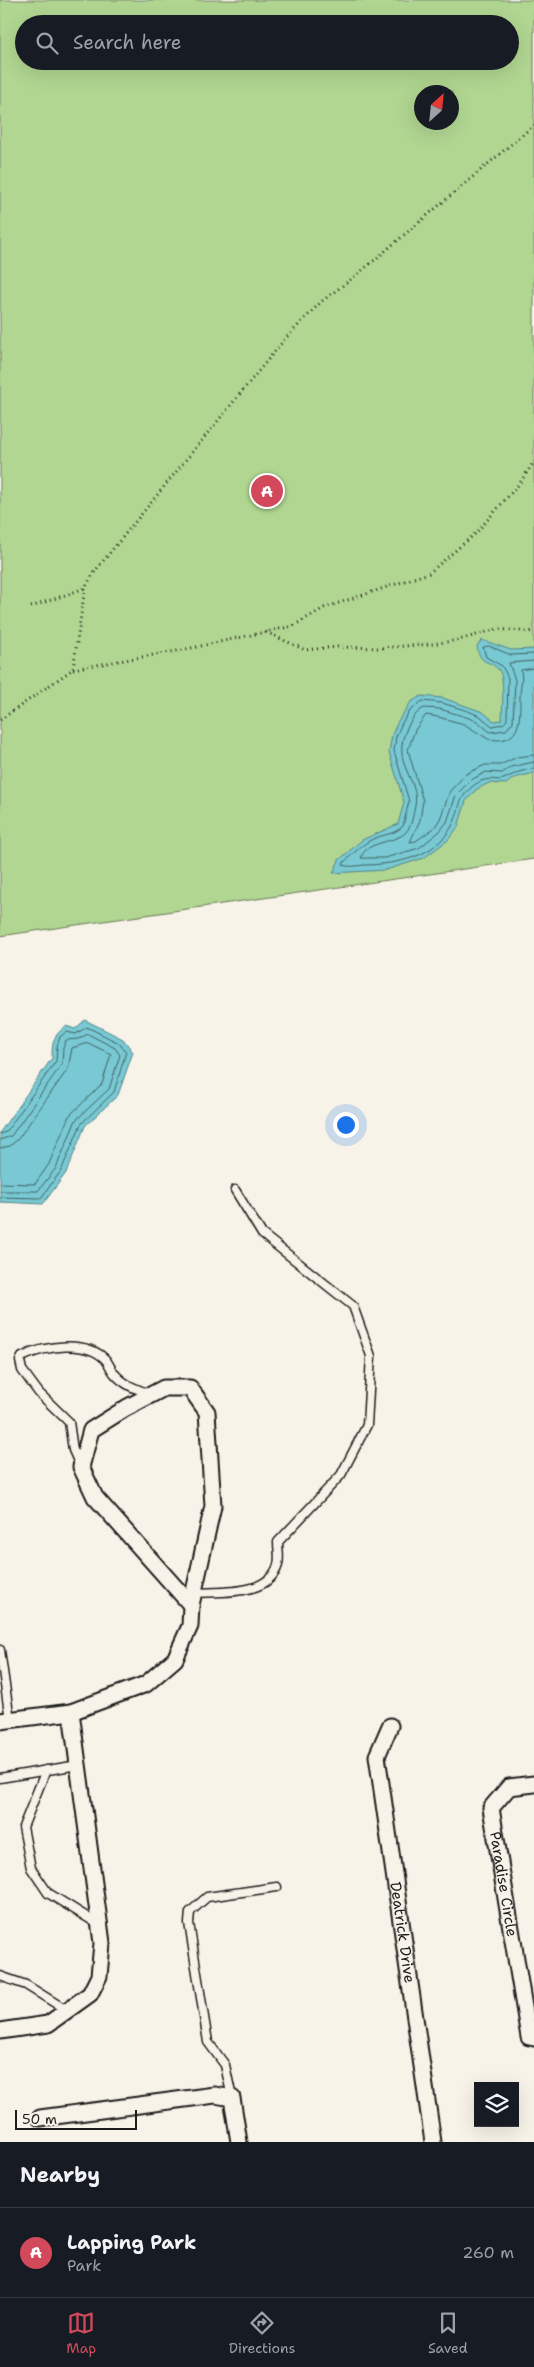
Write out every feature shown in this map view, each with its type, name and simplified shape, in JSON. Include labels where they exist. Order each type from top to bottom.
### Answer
[{"type":"street","points":[[5,1720],[71,1712],[146,1684],[175,1659],[190,1626],[192,1599],[213,1506],[207,1412],[190,1388],[164,1388],[91,1430],[80,1467],[95,1497],[192,1599]]},
{"type":"street","points":[[0,2031],[48,2024],[90,1994],[99,1976],[102,1943],[71,1712]]},
{"type":"street","name":"Deatrick Drive","points":[[390,1726],[378,1756],[433,2142]]},
{"type":"street","name":"Paradise Circle","points":[[534,1784],[509,1787],[490,1808],[529,2037],[534,2038]]},
{"type":"street","points":[[40,2118],[215,2095],[232,2098],[239,2142]]},
{"type":"lane","points":[[192,1599],[253,1588],[270,1581],[279,1562],[278,1542],[341,1475],[367,1425],[371,1356],[353,1306],[262,1234],[235,1190]]},
{"type":"lane","points":[[80,1467],[73,1450],[70,1422],[39,1393],[22,1370],[20,1362],[22,1357],[55,1347],[85,1348],[105,1358],[115,1373],[130,1387],[152,1394]]},
{"type":"lane","points":[[0,1650],[5,1720]]},
{"type":"lane","points":[[0,1778],[78,1765]]},
{"type":"lane","points":[[46,1770],[23,1827],[31,1868],[48,1893],[100,1925]]},
{"type":"lane","points":[[232,2098],[225,2065],[208,2042],[206,2034],[189,1923],[190,1912],[207,1897],[278,1887]]},
{"type":"lane","points":[[0,1976],[26,1985],[68,2011]]},
{"type":"path","points":[[73,669],[85,588],[95,571],[278,348],[315,308],[534,125]]},
{"type":"path","points":[[0,725],[2,720],[24,703],[73,669],[182,650],[293,626],[324,608],[429,573],[476,533],[519,484],[534,462]]},
{"type":"path","points":[[31,607],[85,588]]},
{"type":"path","points":[[266,632],[306,650],[337,647],[380,648],[432,644],[459,640],[497,629],[534,632]]},
{"type":"green space","points":[[0,0],[534,0],[534,859],[0,936]]},
{"type":"water","points":[[482,640],[511,650],[534,649],[534,773],[514,778],[506,784],[489,783],[477,789],[466,801],[458,827],[448,840],[424,858],[386,870],[333,873],[339,860],[362,840],[398,824],[404,802],[389,752],[392,735],[398,721],[411,702],[421,696],[443,698],[483,712],[494,721],[502,720],[503,686],[501,674],[499,670],[480,657],[477,646]]},
{"type":"water","points":[[85,1020],[123,1039],[133,1052],[118,1095],[85,1126],[66,1173],[43,1204],[0,1202],[0,1132],[52,1058],[53,1043],[58,1033],[66,1026],[75,1029]]},
{"type":"place","name":"Lapping Park","points":[[267,491]]}]
